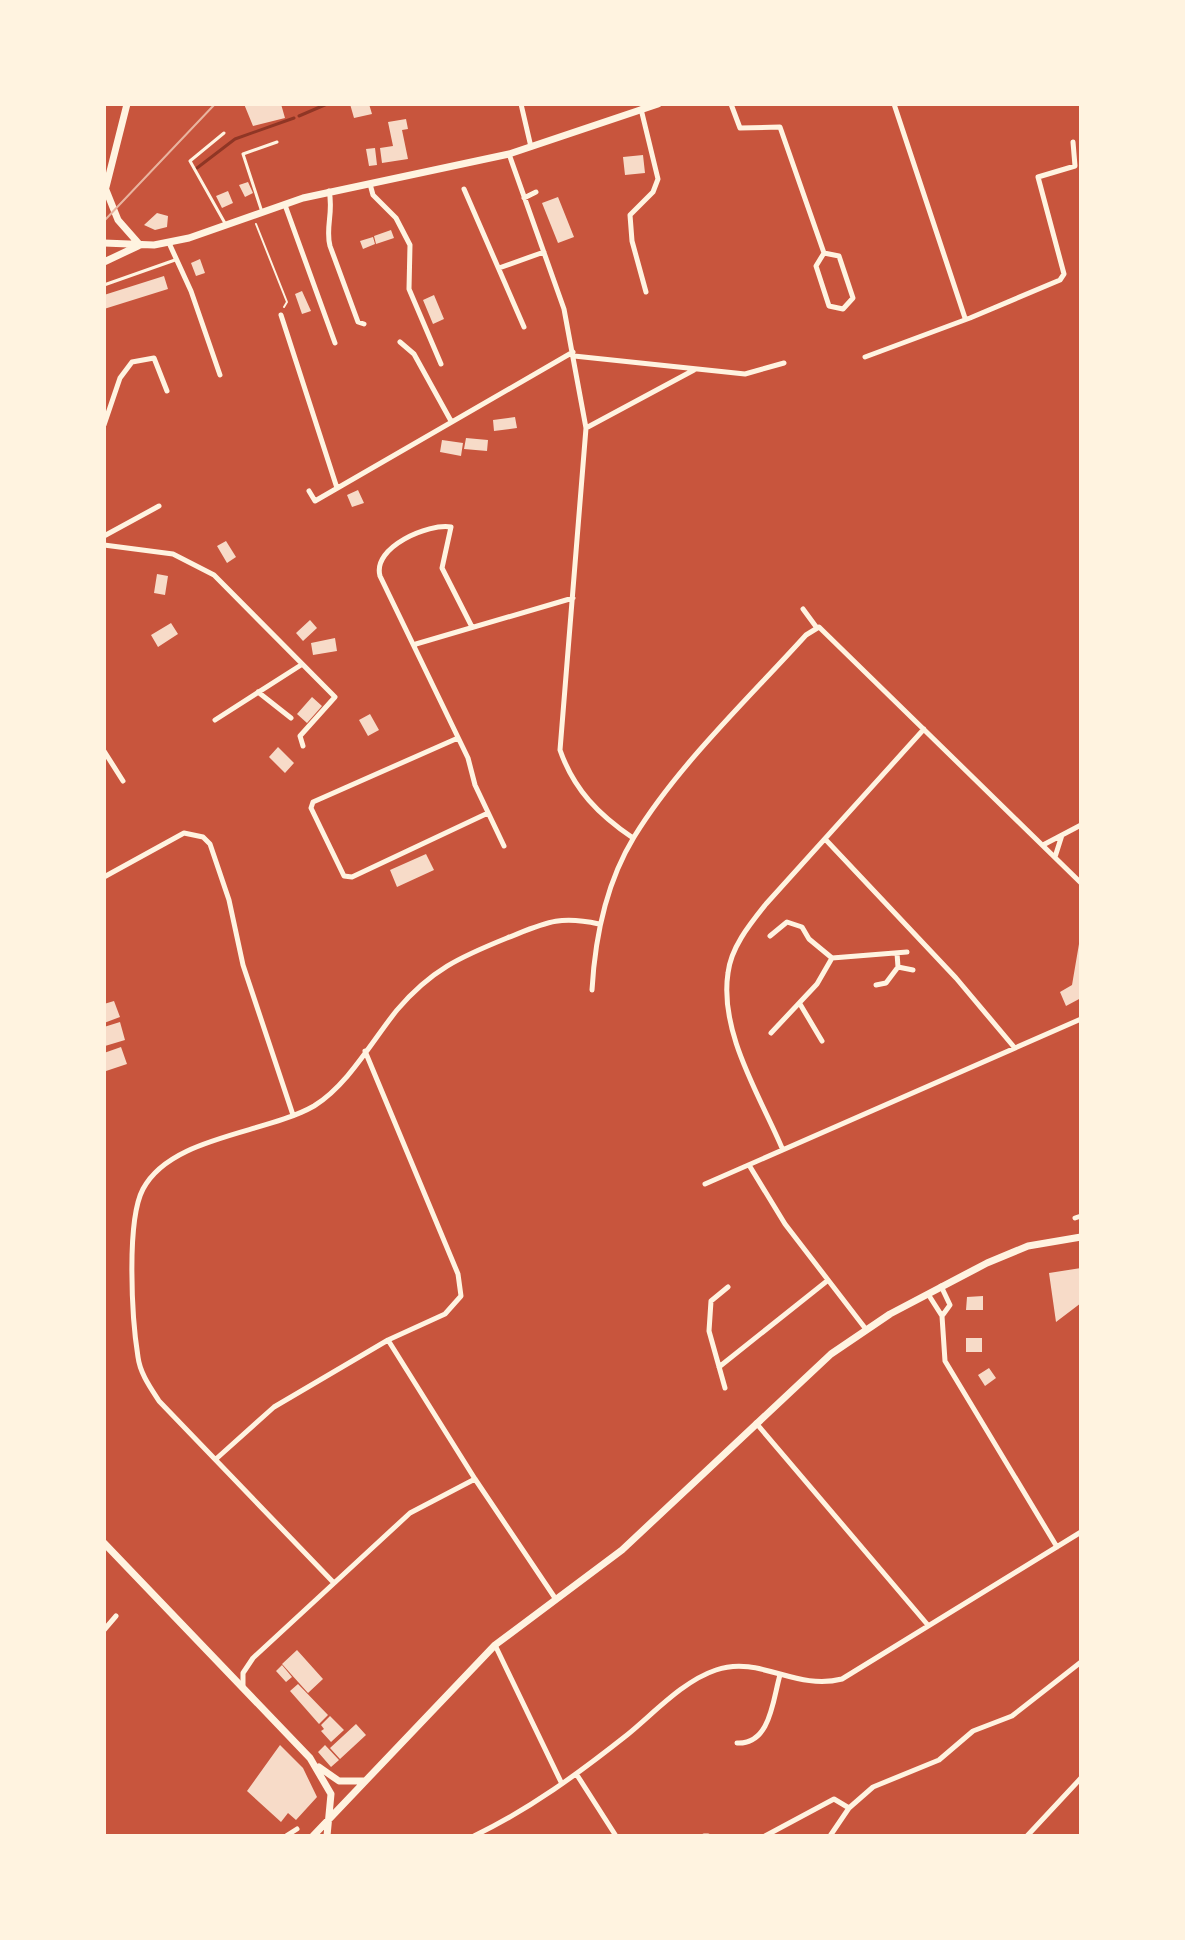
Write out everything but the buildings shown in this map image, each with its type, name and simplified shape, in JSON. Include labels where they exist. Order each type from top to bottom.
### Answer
[{"type":"main road","points":[[127,104],[105,192],[118,220],[140,245]]},
{"type":"main road","points":[[104,243],[169,243],[329,191],[531,148],[658,104]]},
{"type":"main road","points":[[104,262],[140,245]]},
{"type":"main road","points":[[313,1836],[495,1645],[622,1550],[803,1377],[865,1328],[941,1286],[1018,1250],[1081,1237]]},
{"type":"main road","points":[[104,1543],[310,1758],[339,1781],[364,1781]]},
{"type":"main road","points":[[310,1758],[330,1790],[327,1836]]},
{"type":"street","points":[[521,104],[531,148]]},
{"type":"street","points":[[731,104],[740,128],[780,127],[824,253]]},
{"type":"street","points":[[894,104],[965,318]]},
{"type":"street","points":[[641,109],[658,179],[653,192],[630,215],[632,241],[646,292]]},
{"type":"street","points":[[865,357],[1060,280],[1064,274],[1038,177],[1075,166],[1073,142]]},
{"type":"street","points":[[509,154],[564,309],[586,428],[560,750],[568,773],[602,815],[633,838]]},
{"type":"street","points":[[369,183],[373,195],[396,218],[410,245],[409,289],[441,364]]},
{"type":"street","points":[[464,189],[524,327]]},
{"type":"street","points":[[329,191],[333,209],[327,235],[358,322],[364,324]]},
{"type":"street","points":[[524,198],[536,192]]},
{"type":"street","points":[[284,204],[335,343]]},
{"type":"street","points":[[169,243],[191,291],[220,375]]},
{"type":"street","points":[[499,268],[544,252]]},
{"type":"street","points":[[824,253],[839,256],[853,298],[843,309],[829,306],[816,266],[824,253]]},
{"type":"street","points":[[281,315],[337,488]]},
{"type":"street","points":[[400,342],[414,354],[451,421]]},
{"type":"street","points":[[309,491],[315,501],[451,421],[574,354],[745,374],[784,363]]},
{"type":"street","points":[[104,425],[124,368],[132,362],[154,358],[167,391]]},
{"type":"street","points":[[586,428],[696,369]]},
{"type":"street","points":[[104,536],[159,506]]},
{"type":"street","points":[[472,627],[442,568],[451,527],[433,528],[389,548],[379,560],[380,576],[416,644],[504,846]]},
{"type":"street","points":[[104,545],[173,554],[198,565],[220,581],[335,697],[300,736],[303,746]]},
{"type":"street","points":[[416,644],[573,598]]},
{"type":"street","points":[[803,609],[818,628],[1081,883]]},
{"type":"street","points":[[592,990],[599,924],[633,838],[704,748],[806,635],[818,628]]},
{"type":"street","points":[[215,720],[301,665]]},
{"type":"street","points":[[258,692],[291,718]]},
{"type":"street","points":[[782,1148],[734,1032],[729,1012],[728,974],[751,923],[924,729]]},
{"type":"street","points":[[458,738],[313,802],[311,808],[344,876],[352,877],[488,813]]},
{"type":"street","points":[[104,751],[123,781]]},
{"type":"street","points":[[1043,845],[1081,825]]},
{"type":"street","points":[[104,877],[184,833],[203,837],[210,844],[229,900],[243,965],[293,1115]]},
{"type":"street","points":[[1055,857],[1062,834]]},
{"type":"street","points":[[826,840],[956,978],[1014,1047]]},
{"type":"street","points":[[333,1582],[159,1401],[138,1359],[134,1214],[142,1190],[161,1167],[184,1153],[293,1115],[325,1097],[399,1007],[434,974],[462,954],[560,918],[599,924]]},
{"type":"street","points":[[770,936],[787,922],[802,927],[809,939],[832,958],[907,952]]},
{"type":"street","points":[[876,985],[886,983],[898,967],[897,953]]},
{"type":"street","points":[[771,1033],[800,1004],[832,958]]},
{"type":"street","points":[[898,967],[913,970]]},
{"type":"street","points":[[800,1004],[822,1041]]},
{"type":"street","points":[[705,1184],[1081,1019]]},
{"type":"street","points":[[216,1459],[274,1407],[388,1340],[456,1306],[462,1286],[365,1051]]},
{"type":"street","points":[[749,1165],[785,1224],[865,1328]]},
{"type":"street","points":[[719,1367],[827,1281]]},
{"type":"street","points":[[941,1286],[950,1305],[942,1316]]},
{"type":"street","points":[[725,1388],[709,1331],[711,1301],[728,1287]]},
{"type":"street","points":[[927,1294],[942,1316],[945,1361],[1057,1547]]},
{"type":"street","points":[[388,1340],[475,1479],[555,1598]]},
{"type":"street","points":[[755,1423],[927,1624]]},
{"type":"street","points":[[243,1688],[243,1673],[253,1658],[333,1582],[410,1513],[475,1479]]},
{"type":"street","points":[[474,1836],[543,1798],[561,1782],[577,1775],[703,1676],[730,1666],[764,1669],[803,1683],[842,1679],[1081,1532]]},
{"type":"street","points":[[104,1630],[116,1616]]},
{"type":"street","points":[[495,1645],[561,1782]]},
{"type":"street","points":[[830,1836],[849,1808],[873,1787],[939,1760],[973,1731],[1012,1716],[1081,1662]]},
{"type":"street","points":[[737,1743],[744,1743],[758,1735],[772,1714],[780,1675]]},
{"type":"street","points":[[577,1775],[616,1836]]},
{"type":"street","points":[[1027,1836],[1081,1778]]},
{"type":"street","points":[[765,1836],[834,1799],[849,1808]]},
{"type":"street","points":[[286,1836],[297,1829]]},
{"type":"lane","points":[[224,133],[190,161],[226,225]]},
{"type":"lane","points":[[262,212],[243,154],[277,142]]},
{"type":"lane","points":[[104,285],[175,260]]},
{"type":"path","points":[[251,216],[260,231],[287,302],[281,315]]},
{"type":"waterway","points":[[299,116],[327,104]]},
{"type":"waterway","points":[[197,168],[235,139],[294,118]]},
{"type":"tram line","points":[[104,221],[215,104]]}]
